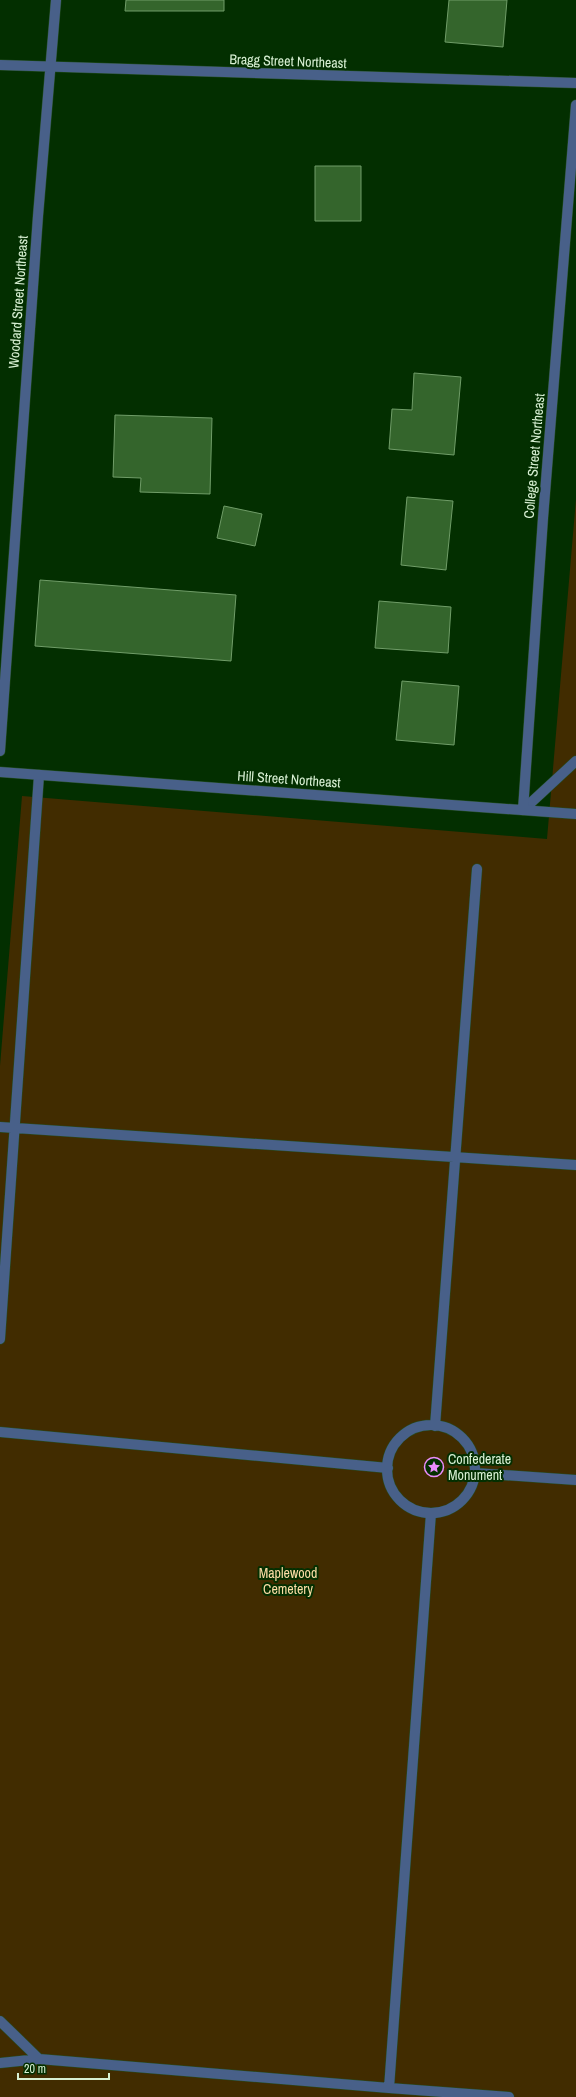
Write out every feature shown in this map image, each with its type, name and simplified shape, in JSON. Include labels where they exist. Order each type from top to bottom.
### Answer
[{"type":"street","name":"Woodard Street Northeast","points":[[0,751],[37,224],[56,0]]},
{"type":"street","name":"Bragg Street Northeast","points":[[0,65],[50,68],[576,83]]},
{"type":"street","name":"College Street Northeast","points":[[523,810],[542,526],[576,105]]},
{"type":"street","points":[[523,810],[576,761]]},
{"type":"street","name":"Hill Street Northeast","points":[[0,772],[576,814]]},
{"type":"street","points":[[0,1339],[39,775]]},
{"type":"street","points":[[435,1426],[477,869]]},
{"type":"street","points":[[0,1126],[576,1166]]},
{"type":"street","points":[[428,1426],[442,1426],[454,1432],[465,1441],[472,1454],[475,1473],[474,1481],[468,1493],[459,1504],[446,1511],[431,1513],[416,1510],[403,1503],[393,1492],[388,1477],[388,1468],[393,1448],[402,1436],[414,1429],[428,1426]]},
{"type":"street","points":[[0,1432],[388,1468]]},
{"type":"street","points":[[475,1473],[576,1480]]},
{"type":"street","points":[[389,2088],[431,1513]]},
{"type":"street","points":[[0,2021],[39,2059]]},
{"type":"street","points":[[0,2063],[39,2059],[509,2097]]},
{"type":"green space","name":"Maplewood Cemetery","points":[[576,499],[576,2097],[0,2097],[0,1066],[22,796],[547,839]]},
{"type":"building","points":[[126,0],[224,0],[224,11],[125,11]]},
{"type":"building","points":[[449,0],[507,0],[503,47],[445,42]]},
{"type":"building","points":[[315,166],[361,166],[361,221],[315,221]]},
{"type":"building","points":[[414,373],[461,377],[454,455],[389,449],[392,409],[412,410]]},
{"type":"building","points":[[115,415],[212,418],[210,494],[140,492],[141,478],[113,477]]},
{"type":"building","points":[[407,497],[453,501],[446,570],[401,565]]},
{"type":"building","points":[[224,506],[262,514],[255,546],[217,538]]},
{"type":"building","points":[[40,580],[236,595],[231,661],[35,646]]},
{"type":"building","points":[[379,601],[451,607],[448,653],[375,648]]},
{"type":"building","points":[[402,681],[459,686],[454,745],[396,740]]},
{"type":"place","name":"Confederate Monument","points":[[434,1467]]}]
